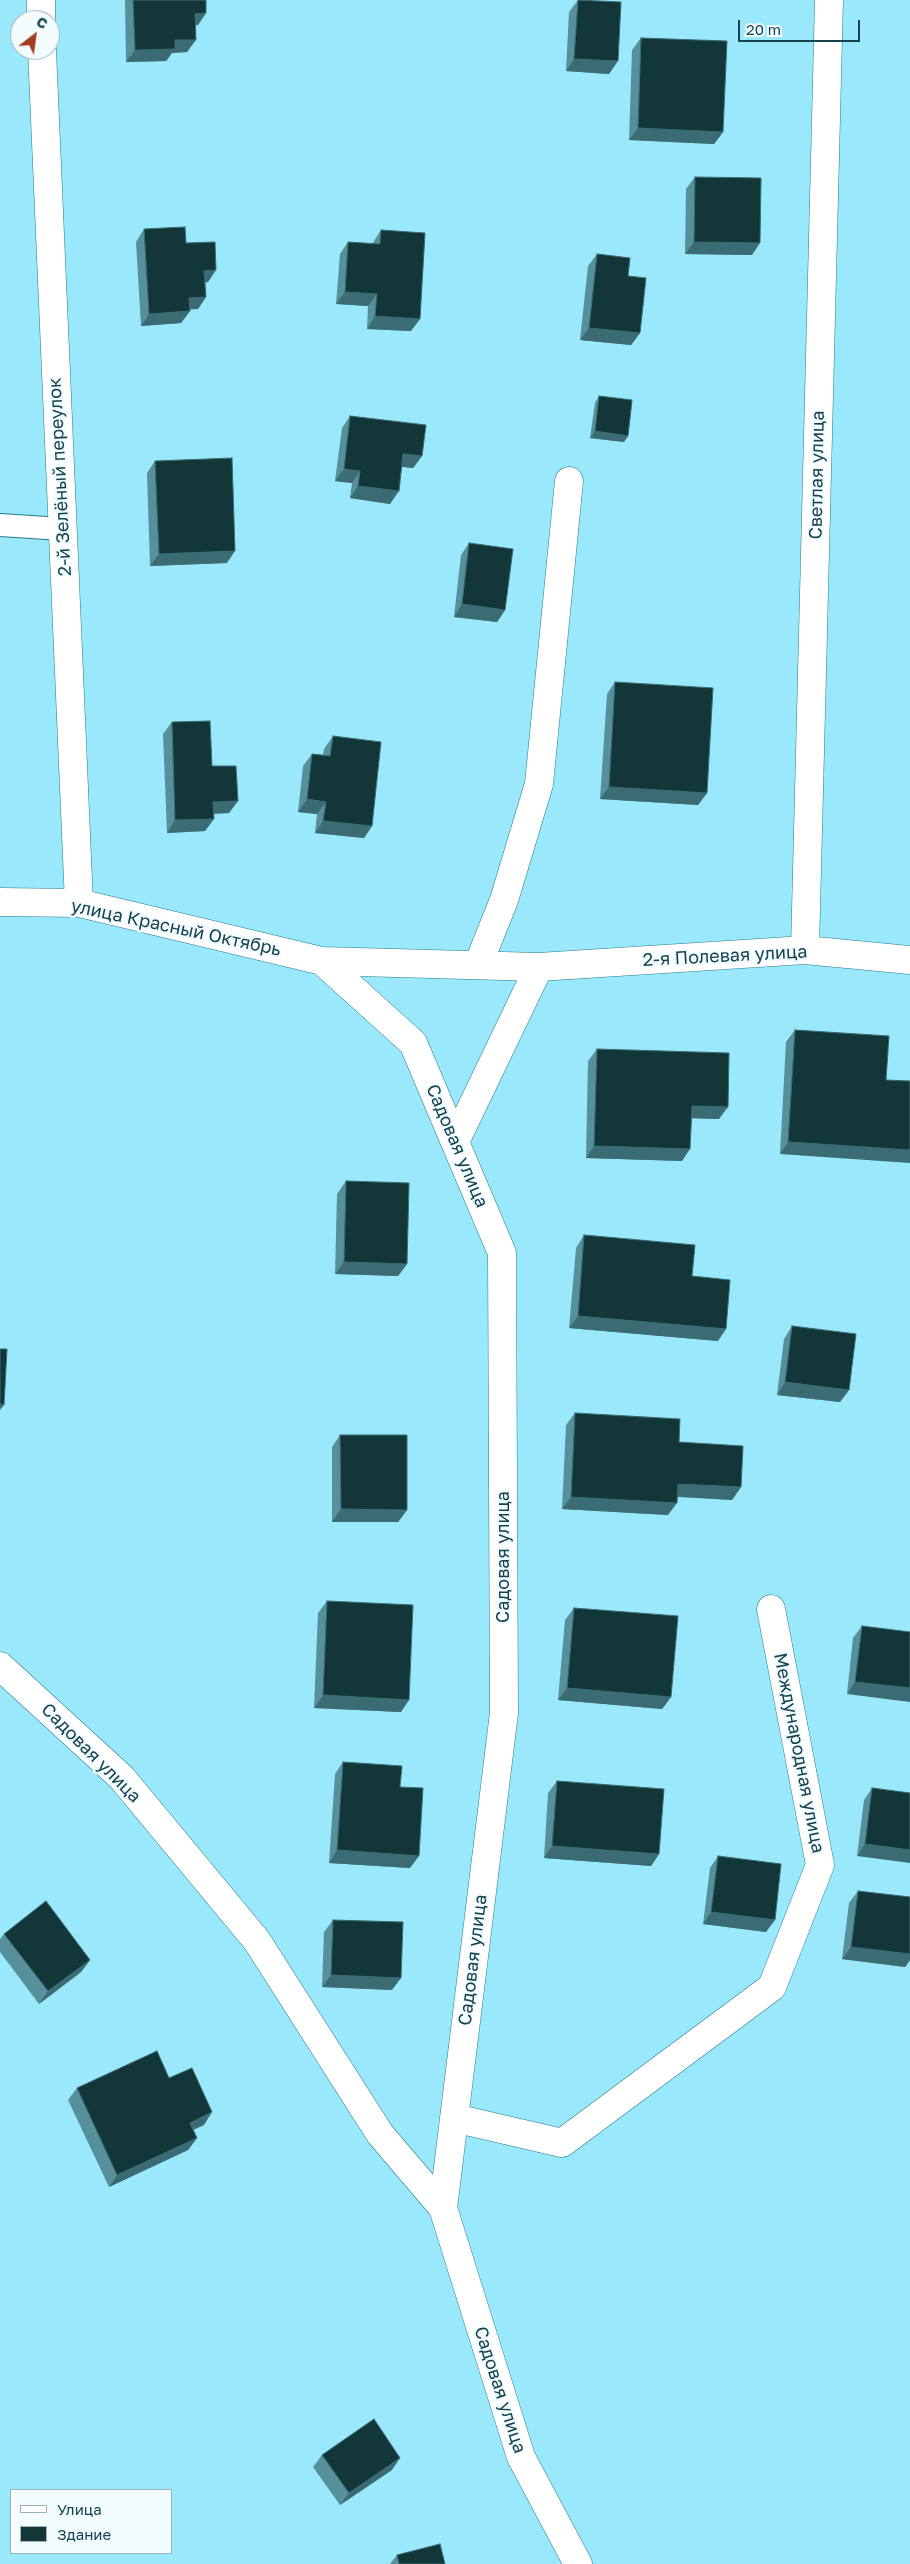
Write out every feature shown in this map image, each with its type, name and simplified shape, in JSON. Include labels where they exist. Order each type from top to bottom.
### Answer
[{"type":"street","name":"Светлая улица","points":[[804,950],[829,0]]},
{"type":"street","name":"2-й Зелёный переулок","points":[[42,60],[79,903]]},
{"type":"street","points":[[478,965],[504,900],[539,784],[569,480]]},
{"type":"street","name":"улица Красный Октябрь","points":[[0,902],[79,903],[322,961],[478,965]]},
{"type":"street","name":"2-я Полевая улица","points":[[478,965],[539,966],[804,950],[910,960]]},
{"type":"street","name":"Садовая улица","points":[[322,961],[413,1043],[502,1253],[504,1713],[443,2208]]},
{"type":"street","points":[[455,1142],[539,966]]},
{"type":"street","name":"Международная улица","points":[[454,2118],[562,2143],[772,1987],[820,1865],[771,1609]]},
{"type":"street","name":"Садовая улица","points":[[0,1666],[122,1778],[257,1941],[380,2134],[443,2208],[521,2457],[578,2564]]},
{"type":"lane","points":[[0,525],[62,529]]},
{"type":"building","points":[[133,0],[206,0],[206,13],[195,14],[196,40],[175,40],[175,49],[135,50]]},
{"type":"building","points":[[578,0],[621,2],[618,61],[574,59]]},
{"type":"building","points":[[641,38],[727,41],[723,132],[638,128]]},
{"type":"building","points":[[695,177],[761,178],[760,243],[694,242]]},
{"type":"building","points":[[185,227],[186,243],[215,242],[216,270],[204,271],[206,297],[189,298],[190,311],[149,314],[144,229]]},
{"type":"building","points":[[381,230],[425,233],[420,319],[375,316],[377,294],[345,292],[348,242],[380,244]]},
{"type":"building","points":[[597,254],[630,258],[628,276],[646,278],[640,333],[589,328]]},
{"type":"building","points":[[599,396],[632,400],[628,436],[595,431]]},
{"type":"building","points":[[350,416],[426,425],[422,456],[403,454],[399,491],[358,486],[360,471],[344,469]]},
{"type":"building","points":[[232,458],[235,551],[159,554],[155,461]]},
{"type":"building","points":[[469,543],[513,549],[505,610],[462,604]]},
{"type":"building","points":[[615,682],[713,688],[707,793],[609,787]]},
{"type":"building","points":[[210,721],[212,766],[236,766],[238,801],[213,802],[214,819],[175,820],[172,722]]},
{"type":"building","points":[[333,736],[381,742],[372,826],[323,821],[326,802],[307,799],[312,754],[330,756]]},
{"type":"building","points":[[795,1030],[889,1036],[886,1080],[910,1081],[910,1150],[788,1142]]},
{"type":"building","points":[[597,1049],[729,1053],[728,1107],[692,1106],[690,1149],[594,1146]]},
{"type":"building","points":[[346,1181],[409,1183],[407,1264],[344,1262]]},
{"type":"building","points":[[584,1235],[695,1245],[692,1276],[730,1280],[726,1329],[578,1316]]},
{"type":"building","points":[[792,1326],[856,1334],[849,1390],[785,1382]]},
{"type":"building","points":[[0,1349],[7,1349],[4,1405],[0,1404]]},
{"type":"building","points":[[575,1413],[680,1419],[679,1442],[743,1446],[741,1487],[678,1484],[677,1503],[571,1497]]},
{"type":"building","points":[[340,1435],[407,1435],[407,1510],[341,1509]]},
{"type":"building","points":[[327,1601],[413,1605],[409,1700],[323,1695]]},
{"type":"building","points":[[574,1608],[678,1616],[671,1697],[567,1688]]},
{"type":"building","points":[[862,1626],[910,1632],[910,1688],[855,1682]]},
{"type":"building","points":[[343,1762],[402,1766],[400,1787],[423,1788],[419,1856],[337,1850]]},
{"type":"building","points":[[557,1781],[664,1789],[659,1854],[552,1846]]},
{"type":"building","points":[[872,1788],[910,1793],[910,1850],[865,1844]]},
{"type":"building","points":[[718,1856],[781,1864],[775,1920],[711,1912]]},
{"type":"building","points":[[858,1891],[910,1897],[910,1954],[851,1947]]},
{"type":"building","points":[[46,1901],[90,1960],[48,1991],[4,1934]]},
{"type":"building","points":[[333,1920],[403,1922],[401,1978],[331,1975]]},
{"type":"building","points":[[157,2051],[169,2078],[192,2068],[212,2112],[190,2123],[197,2138],[117,2175],[77,2088]]},
{"type":"building","points":[[374,2419],[400,2458],[349,2493],[322,2455]]},
{"type":"building","points":[[440,2544],[445,2564],[399,2564],[397,2555]]}]
